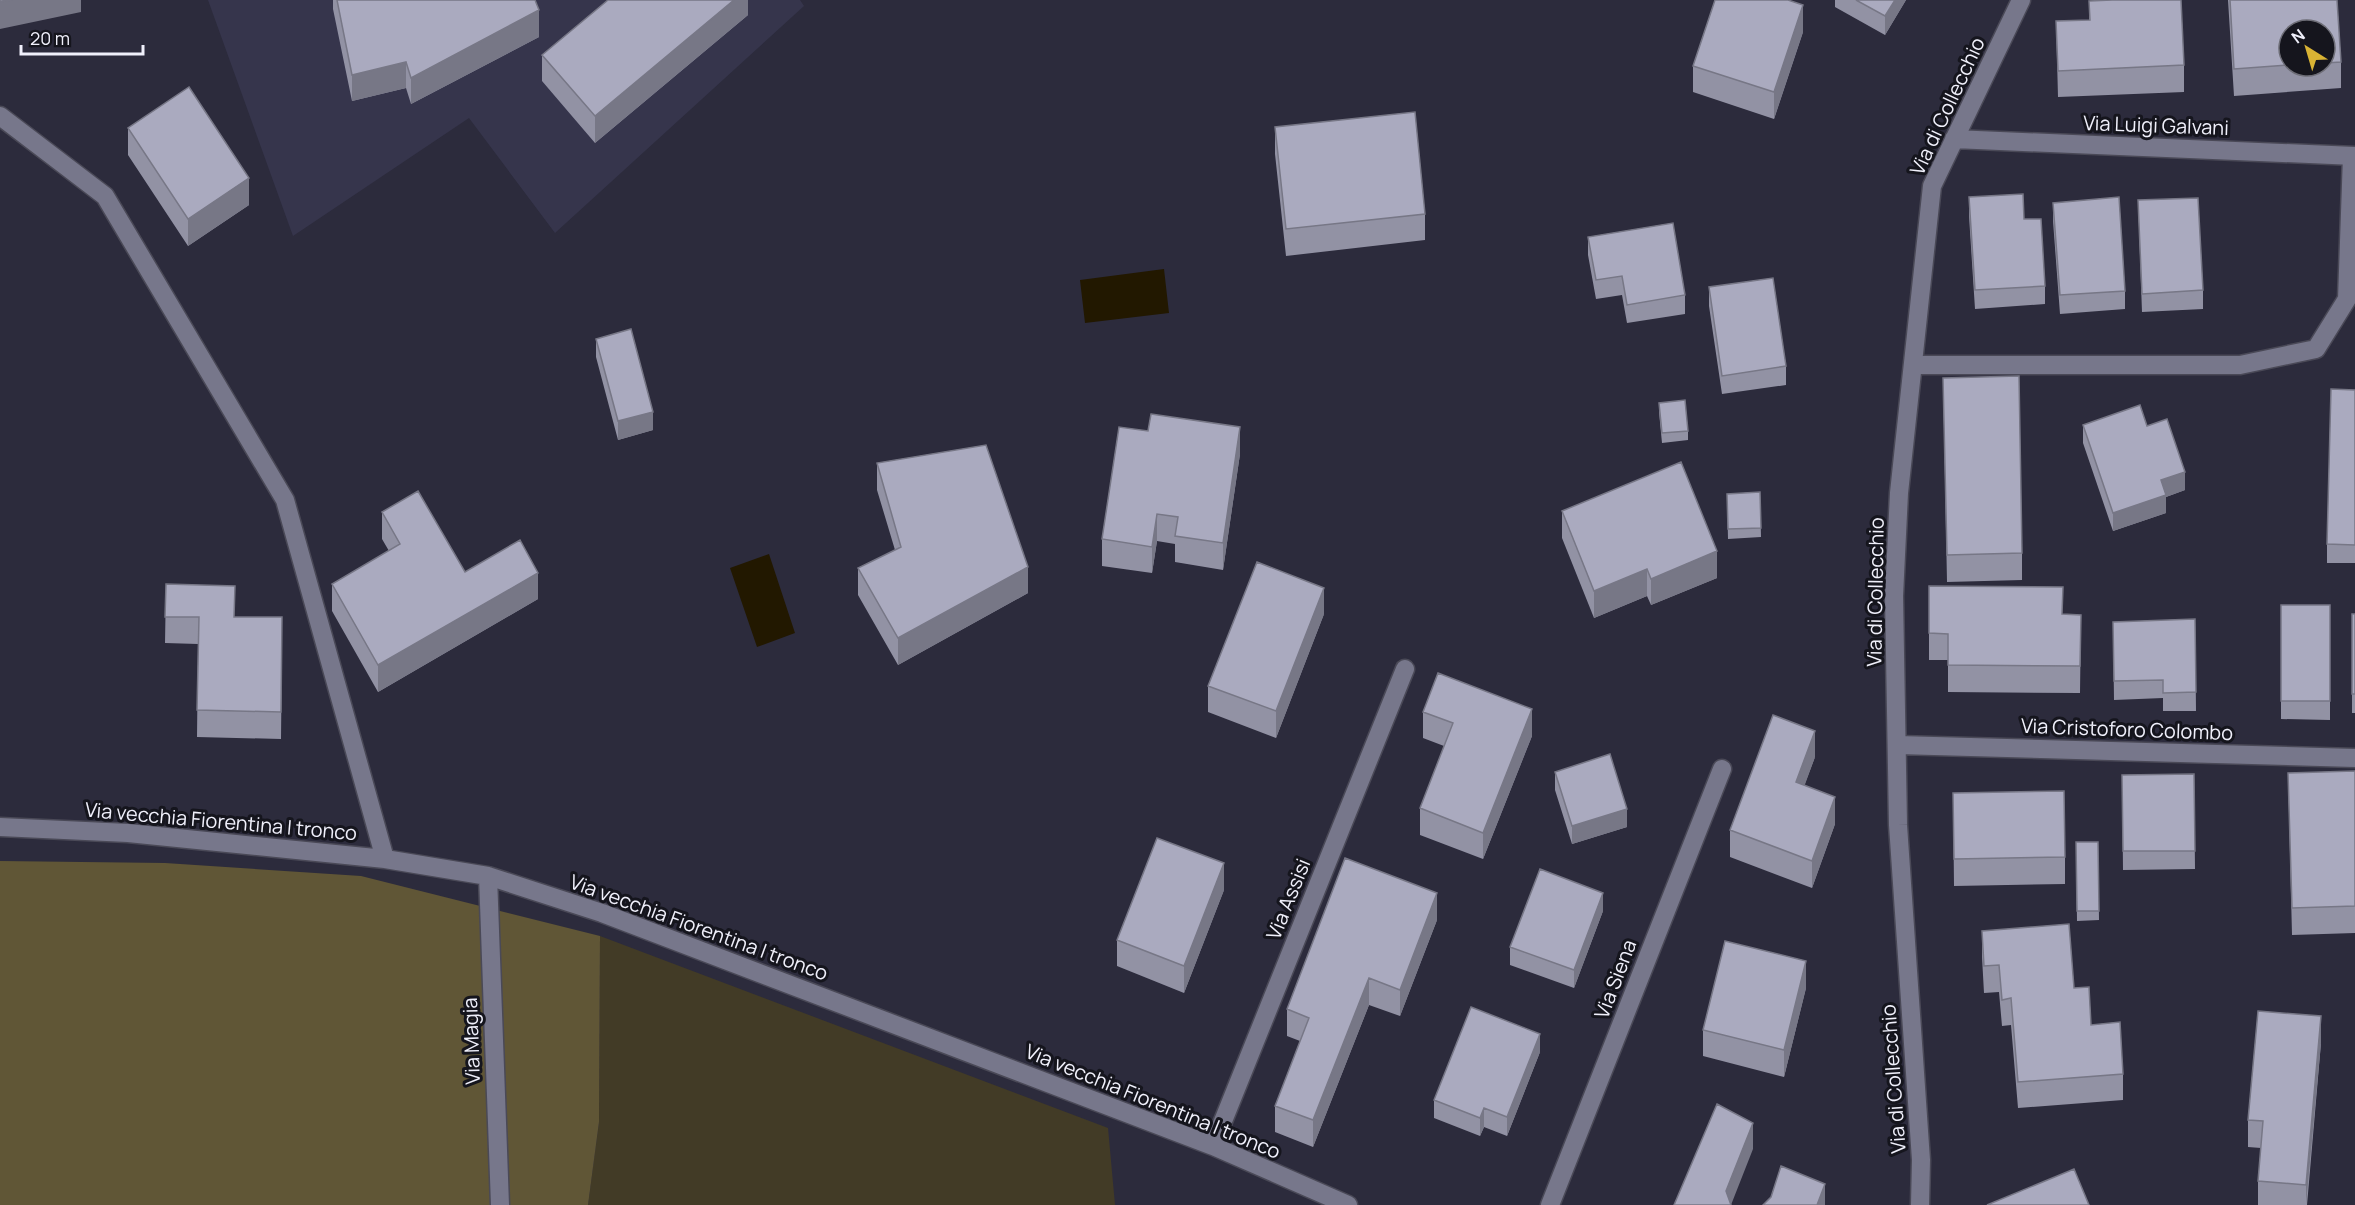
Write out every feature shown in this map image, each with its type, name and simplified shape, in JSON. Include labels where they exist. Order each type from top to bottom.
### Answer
[{"type":"street","name":"Via di Collecchio","points":[[1920,1205],[1921,1160],[1898,825],[1895,584],[1899,493],[1932,186],[2020,0]]},
{"type":"street","points":[[0,116],[105,196],[285,500],[385,858]]},
{"type":"street","name":"Via Luigi Galvani","points":[[1954,139],[2354,156]]},
{"type":"street","points":[[1914,365],[2240,365],[2316,349],[2347,299],[2354,156]]},
{"type":"street","name":"Via Assisi","points":[[1213,1146],[1405,669]]},
{"type":"street","name":"Via Cristoforo Colombo","points":[[1898,745],[2355,758]]},
{"type":"street","name":"Via Siena","points":[[1550,1205],[1722,769]]},
{"type":"street","name":"Via vecchia Fiorentina I tronco","points":[[0,828],[128,833],[385,858],[488,876],[602,913],[1213,1146],[1348,1205]]},
{"type":"street","name":"Via Magia","points":[[488,876],[500,1205]]},
{"type":"shaded area","points":[[208,0],[800,0],[804,6],[555,233],[469,118],[293,236]]},
{"type":"shaded area","points":[[1164,269],[1169,313],[1085,323],[1080,280]]},
{"type":"shaded area","points":[[769,554],[795,633],[757,647],[730,568]]},
{"type":"shaded area","points":[[0,861],[165,863],[361,876],[600,936],[599,1122],[588,1205],[0,1205]]},
{"type":"shaded area","points":[[600,936],[1108,1128],[1115,1205],[588,1205],[599,1122]]},
{"type":"building","points":[[337,0],[535,0],[539,10],[411,78],[406,62],[352,75]]},
{"type":"building","points":[[608,0],[734,0],[595,116],[542,55]]},
{"type":"building","points":[[1715,0],[1788,0],[1803,5],[1774,92],[1693,66]]},
{"type":"building","points":[[1856,0],[1895,0],[1885,16]]},
{"type":"building","points":[[2181,0],[2184,65],[2058,71],[2056,21],[2090,20],[2089,1]]},
{"type":"building","points":[[2230,0],[2337,0],[2341,62],[2337,62],[2337,18],[2277,18],[2277,66],[2234,69]]},
{"type":"building","points":[[189,87],[249,178],[188,219],[128,128]]},
{"type":"building","points":[[1415,112],[1425,214],[1286,229],[1275,127]]},
{"type":"building","points":[[2023,194],[2024,219],[2041,219],[2045,286],[1975,290],[1969,197]]},
{"type":"building","points":[[2119,197],[2125,291],[2060,295],[2053,203]]},
{"type":"building","points":[[2198,198],[2203,290],[2142,294],[2138,200]]},
{"type":"building","points":[[1673,223],[1685,295],[1627,305],[1622,276],[1596,280],[1588,237]]},
{"type":"building","points":[[1773,278],[1786,366],[1722,376],[1709,287]]},
{"type":"building","points":[[631,329],[653,412],[618,421],[596,339]]},
{"type":"building","points":[[2019,376],[2022,553],[1947,555],[1943,378]]},
{"type":"building","points":[[2331,389],[2355,390],[2355,545],[2327,544]]},
{"type":"building","points":[[1685,400],[1688,431],[1662,433],[1659,403]]},
{"type":"building","points":[[2140,405],[2147,426],[2167,419],[2185,472],[2161,480],[2166,495],[2113,513],[2083,425]]},
{"type":"building","points":[[1151,414],[1240,427],[1223,543],[1175,536],[1178,517],[1157,514],[1152,547],[1102,539],[1119,427],[1148,431]]},
{"type":"building","points":[[986,445],[1028,567],[898,638],[858,568],[901,547],[877,463]]},
{"type":"building","points":[[1681,462],[1717,551],[1651,579],[1647,569],[1594,591],[1562,511]]},
{"type":"building","points":[[418,491],[465,572],[520,540],[538,573],[378,665],[332,584],[400,544],[382,512]]},
{"type":"building","points":[[1760,492],[1761,528],[1728,529],[1727,494]]},
{"type":"building","points":[[1257,562],[1324,588],[1276,711],[1208,686]]},
{"type":"building","points":[[166,584],[235,586],[234,617],[282,617],[281,712],[197,710],[199,617],[165,617]]},
{"type":"building","points":[[1929,586],[2063,587],[2062,614],[2081,615],[2080,666],[1948,665],[1948,634],[1929,633]]},
{"type":"building","points":[[2281,605],[2330,605],[2330,701],[2281,701]]},
{"type":"building","points":[[2352,614],[2355,614],[2355,694],[2352,694]]},
{"type":"building","points":[[2195,619],[2196,692],[2163,693],[2163,680],[2114,681],[2113,622]]},
{"type":"building","points":[[1438,673],[1532,709],[1483,833],[1420,808],[1453,723],[1423,712]]},
{"type":"building","points":[[1773,715],[1815,731],[1796,782],[1835,797],[1812,861],[1730,830]]},
{"type":"building","points":[[1610,754],[1627,809],[1572,826],[1555,772]]},
{"type":"building","points":[[2355,771],[2355,906],[2292,908],[2288,773]]},
{"type":"building","points":[[2194,774],[2195,851],[2123,851],[2122,775]]},
{"type":"building","points":[[2064,791],[2065,857],[1954,859],[1953,793]]},
{"type":"building","points":[[1157,838],[1224,863],[1184,966],[1117,940]]},
{"type":"building","points":[[2076,842],[2098,842],[2099,911],[2077,911]]},
{"type":"building","points":[[1345,858],[1437,893],[1400,990],[1369,978],[1313,1120],[1275,1106],[1309,1018],[1287,1009]]},
{"type":"building","points":[[1540,869],[1603,893],[1574,970],[1510,947]]},
{"type":"building","points":[[2069,924],[2074,988],[2089,987],[2091,1025],[2120,1022],[2123,1074],[2018,1082],[2011,998],[2002,1000],[1999,965],[1984,966],[1982,931]]},
{"type":"building","points":[[1725,941],[1806,961],[1784,1050],[1703,1030]]},
{"type":"building","points":[[1471,1007],[1540,1034],[1507,1117],[1484,1108],[1480,1118],[1434,1100]]},
{"type":"building","points":[[2258,1011],[2321,1016],[2306,1185],[2258,1181],[2263,1121],[2248,1120]]},
{"type":"building","points":[[1717,1104],[1753,1123],[1726,1191],[1731,1205],[1674,1205]]},
{"type":"building","points":[[1781,1166],[1825,1184],[1817,1205],[1763,1205],[1771,1197]]},
{"type":"building","points":[[2074,1169],[2089,1205],[1987,1205]]}]
